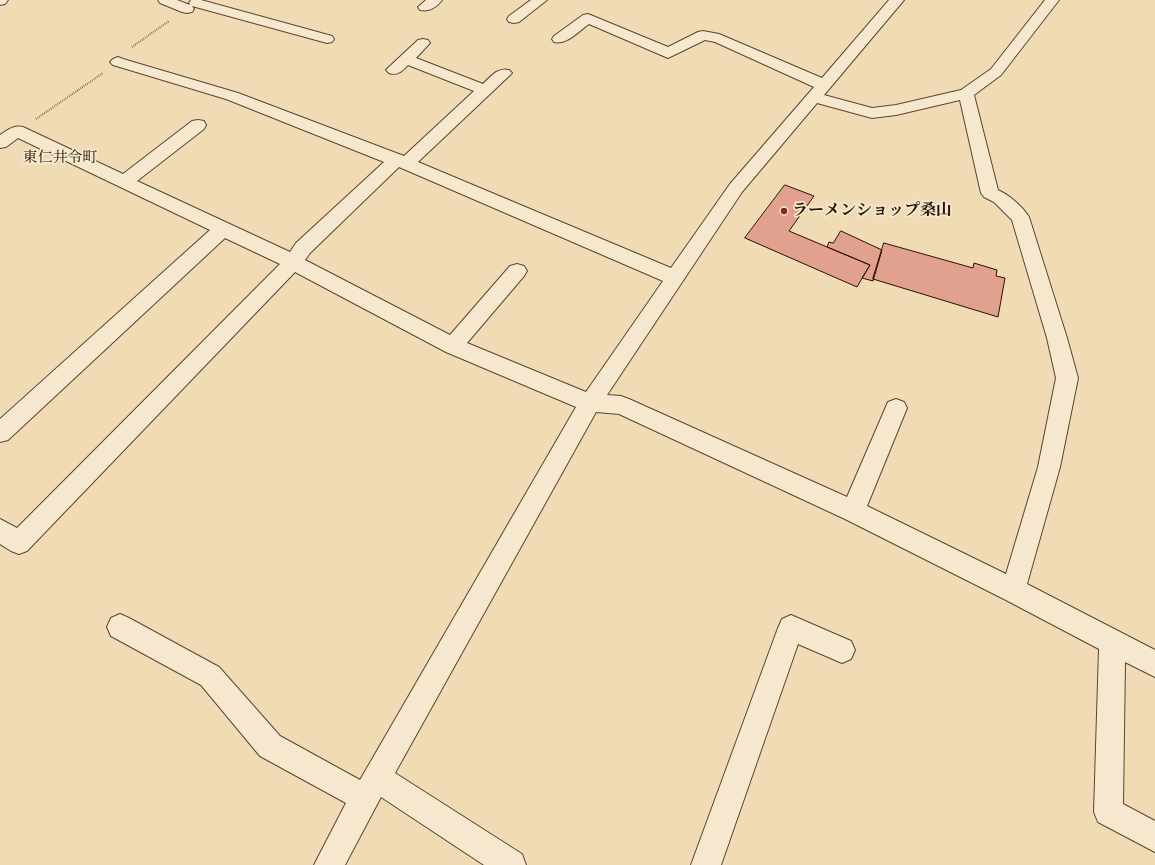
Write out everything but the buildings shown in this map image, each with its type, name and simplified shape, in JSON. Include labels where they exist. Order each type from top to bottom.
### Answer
[{"type":"street","points":[[165,0],[327,39]]},
{"type":"street","points":[[514,19],[540,0]]},
{"type":"street","points":[[329,865],[371,788],[590,403],[736,188],[897,0]]},
{"type":"street","points":[[559,39],[588,18],[668,53],[703,35],[719,38],[818,91],[872,113],[896,110],[966,94],[996,72],[1052,0]]},
{"type":"street","points":[[423,43],[400,64],[484,90]]},
{"type":"street","points":[[118,62],[232,96],[440,176],[675,278]]},
{"type":"street","points":[[0,530],[19,543],[293,262],[303,248],[504,73]]},
{"type":"street","points":[[966,94],[990,193],[1000,198],[1020,217],[1057,338],[1067,378],[1049,467],[1013,590]]},
{"type":"street","points":[[124,182],[198,125]]},
{"type":"street","points":[[0,143],[17,132],[293,262],[453,346],[590,403],[621,406],[853,510],[1013,590],[1155,664]]},
{"type":"street","points":[[0,433],[223,229]]},
{"type":"street","points":[[453,346],[517,271]]},
{"type":"street","points":[[853,510],[896,408]]},
{"type":"street","points":[[120,627],[210,676],[270,746],[371,788],[511,865]]},
{"type":"street","points":[[706,865],[791,628],[842,650]]},
{"type":"street","points":[[1112,642],[1108,812],[1155,837]]},
{"type":"place","name":"ラーメンショップ桑山","points":[[784,211]]},
{"type":"district","name":"東仁井令町","points":[[60,158]]}]
